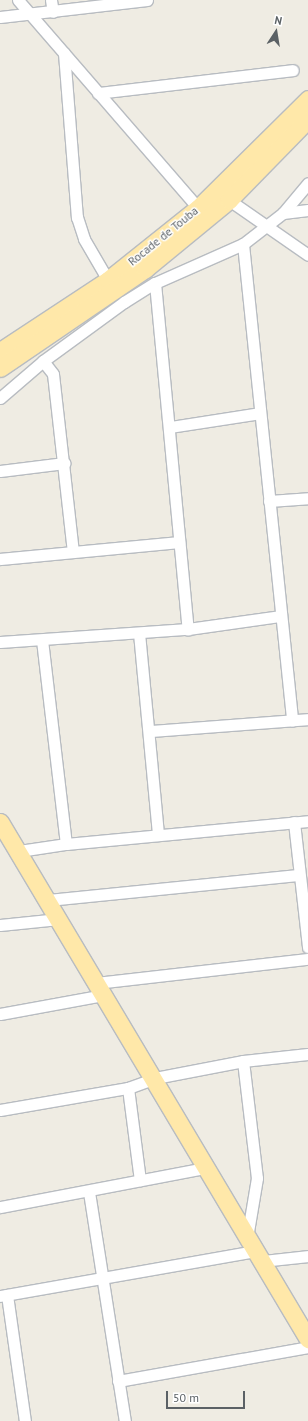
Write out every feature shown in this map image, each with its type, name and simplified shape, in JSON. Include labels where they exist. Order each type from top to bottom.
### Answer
[{"type":"main road","name":"Rocade de Touba","points":[[0,351],[117,291],[308,99]]},
{"type":"main road","name":"Rocade de Touba","points":[[0,368],[117,291],[229,200],[308,119]]},
{"type":"main road","points":[[2,829],[19,852],[100,989],[156,1078],[205,1168],[308,1339]]},
{"type":"street","points":[[18,0],[198,208]]},
{"type":"street","points":[[52,0],[53,12]]},
{"type":"street","points":[[0,17],[30,15],[142,0]]},
{"type":"street","points":[[64,53],[77,217],[84,239],[117,291]]},
{"type":"street","points":[[98,93],[293,70]]},
{"type":"street","points":[[0,398],[43,361],[117,291],[155,283],[243,244],[283,213],[308,184]]},
{"type":"street","points":[[229,200],[308,255]]},
{"type":"street","points":[[283,213],[308,210]]},
{"type":"street","points":[[243,244],[292,720]]},
{"type":"street","points":[[155,283],[170,426],[179,542],[188,629]]},
{"type":"street","points":[[43,361],[53,374],[65,464],[73,551]]},
{"type":"street","points":[[170,426],[260,413]]},
{"type":"street","points":[[0,471],[65,464]]},
{"type":"street","points":[[269,501],[308,498]]},
{"type":"street","points":[[0,558],[179,542]]},
{"type":"street","points":[[0,642],[188,629],[281,616]]},
{"type":"street","points":[[139,632],[150,731],[158,835]]},
{"type":"street","points":[[42,640],[66,844]]},
{"type":"street","points":[[150,731],[308,718]]},
{"type":"street","points":[[19,852],[66,844],[308,821]]},
{"type":"street","points":[[294,822],[298,875],[308,947]]},
{"type":"street","points":[[48,900],[298,875]]},
{"type":"street","points":[[0,925],[58,919]]},
{"type":"street","points":[[0,1014],[100,989],[308,959]]},
{"type":"street","points":[[0,1110],[128,1088],[156,1078],[243,1061],[308,1054]]},
{"type":"street","points":[[243,1061],[257,1178],[254,1250]]},
{"type":"street","points":[[128,1088],[140,1180]]},
{"type":"street","points":[[0,1207],[89,1192],[140,1180],[205,1168]]},
{"type":"street","points":[[89,1192],[125,1421]]},
{"type":"street","points":[[25,1421],[3,1295],[102,1279],[254,1250],[308,1256]]},
{"type":"street","points":[[118,1381],[308,1347]]}]
